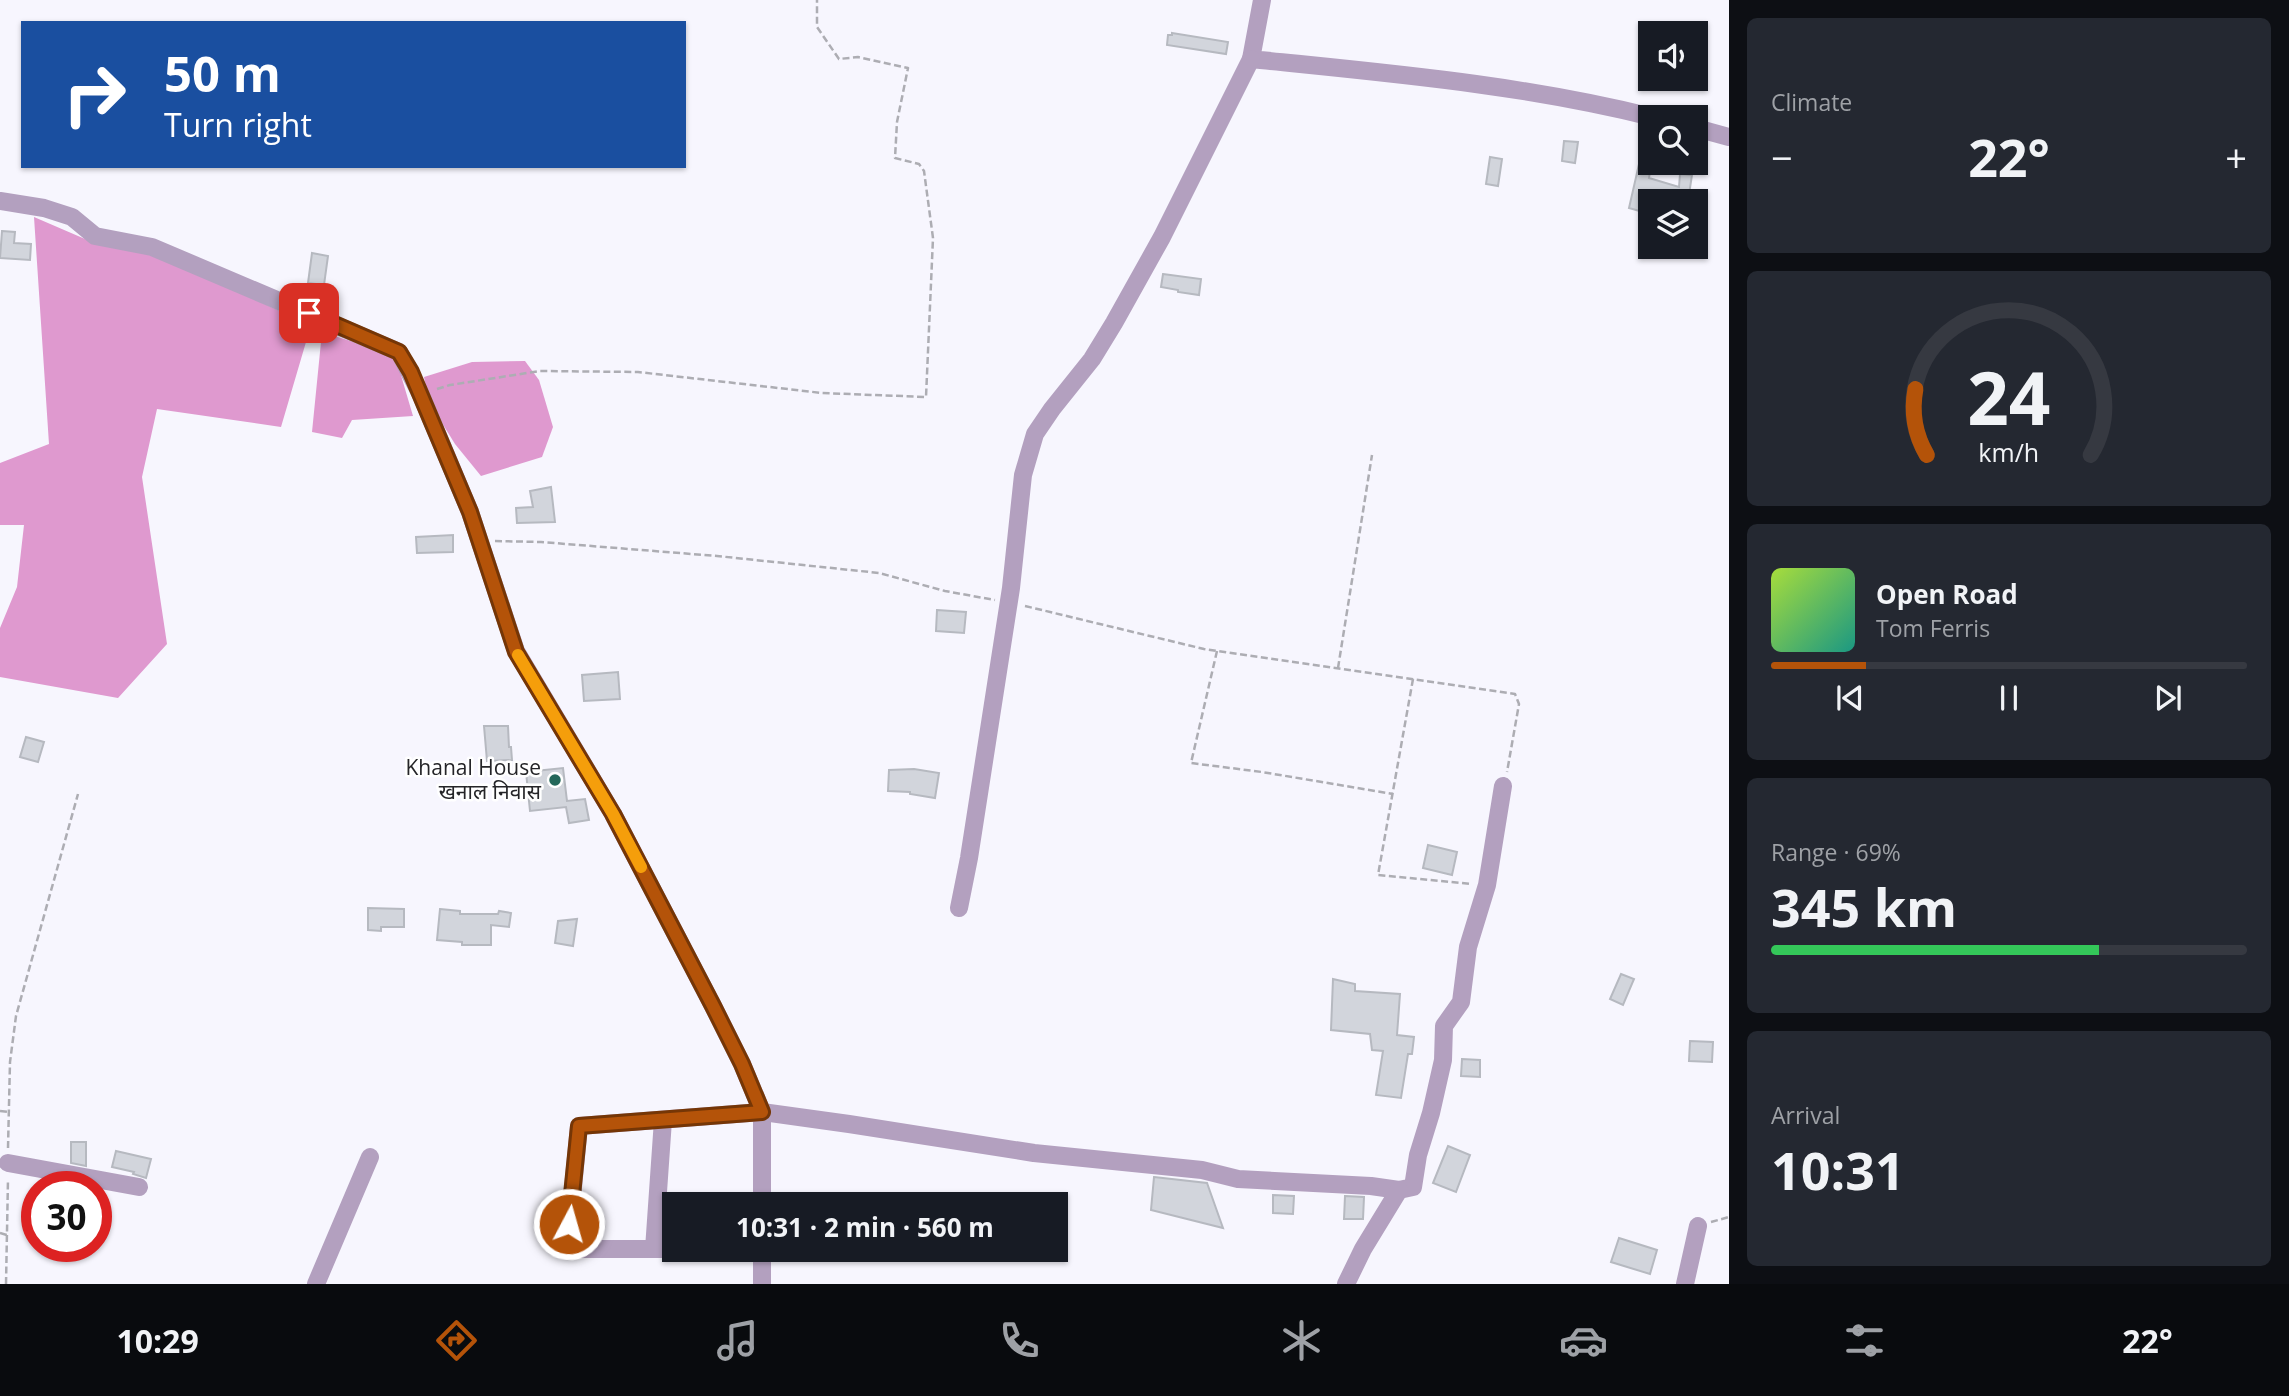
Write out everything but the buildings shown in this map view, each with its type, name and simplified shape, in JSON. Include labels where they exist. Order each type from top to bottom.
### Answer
[{"type":"street","points":[[959,908],[1009,602],[1023,475],[1035,434],[1092,359],[1162,237],[1251,59],[1262,0]]},
{"type":"street","points":[[1251,59],[1502,86],[1638,114]]},
{"type":"street","points":[[1708,131],[1729,137]]},
{"type":"street","points":[[0,201],[44,208],[72,218],[94,236],[152,247],[399,352],[421,395],[470,512],[516,652],[613,814],[742,1064],[762,1112],[762,1192]]},
{"type":"street","points":[[662,1249],[566,1249],[579,1126],[762,1112],[1034,1153],[1202,1170],[1238,1179],[1399,1190],[1413,1187],[1418,1155],[1443,1060],[1444,1026],[1461,1002],[1468,947],[1487,885],[1503,786]]},
{"type":"street","points":[[654,1249],[663,1120]]},
{"type":"street","points":[[316,1284],[370,1157]]},
{"type":"street","points":[[8,1163],[139,1186]]},
{"type":"street","points":[[1346,1284],[1363,1249],[1399,1190]]},
{"type":"street","points":[[1685,1284],[1698,1226]]},
{"type":"street","points":[[762,1262],[762,1284]]},
{"type":"path","points":[[421,395],[450,385],[540,371],[601,371],[638,372],[822,393],[926,397],[933,238],[924,171],[919,163],[895,158],[897,122],[908,68],[858,57],[839,59],[817,27],[817,0]]},
{"type":"path","points":[[1338,668],[1371,455]]},
{"type":"path","points":[[478,540],[665,552],[879,573],[945,591],[1009,602],[1217,651],[1515,694],[1519,704],[1503,786]]},
{"type":"path","points":[[1217,651],[1191,763],[1392,794]]},
{"type":"path","points":[[1413,679],[1378,875],[1487,885]]},
{"type":"path","points":[[6,1284],[10,1062],[16,1016],[78,794]]},
{"type":"path","points":[[0,1111],[9,1112]]},
{"type":"path","points":[[0,1233],[7,1235]]},
{"type":"shaded area","points":[[34,217],[92,242],[151,253],[311,325],[281,427],[157,409],[142,477],[167,644],[118,698],[0,677],[0,628],[17,587],[24,525],[0,525],[0,463],[49,444]]},
{"type":"shaded area","points":[[322,332],[395,355],[413,416],[352,420],[342,438],[312,432]]},
{"type":"shaded area","points":[[525,361],[539,380],[553,427],[542,457],[481,476],[455,444],[429,402],[424,377],[472,362]]},
{"type":"slow traffic","points":[[518,655],[613,814],[641,867]]},
{"type":"place","name":"Khanal House खनाल निवास","points":[[555,780]]},
{"type":"route","points":[[309,313],[399,352],[411,372],[470,512],[516,652],[613,814],[742,1064],[762,1112],[579,1126],[569,1224]]}]
